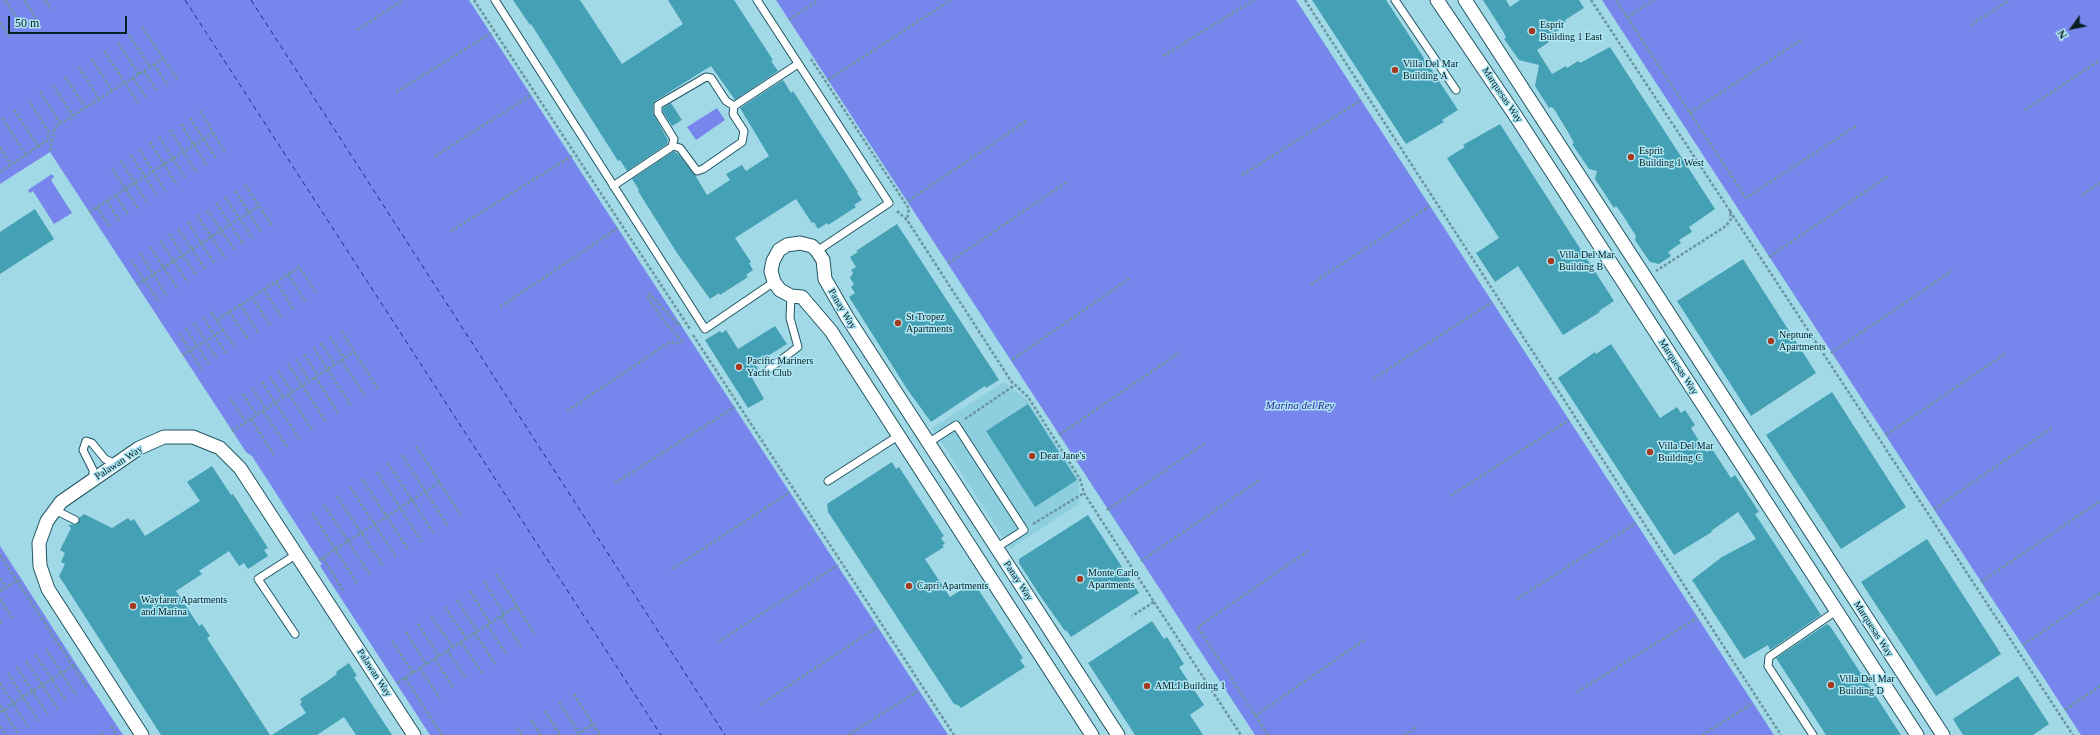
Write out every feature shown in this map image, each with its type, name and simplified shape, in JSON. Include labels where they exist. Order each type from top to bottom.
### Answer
[{"type":"street","name":"Marquesas Way","points":[[1437,0],[1515,115],[1917,735]]},
{"type":"street","name":"Marquesas Way","points":[[1465,0],[1943,735]]},
{"type":"street","points":[[1515,115],[1533,105]]},
{"type":"street","points":[[774,282],[771,271],[773,261],[779,250],[787,245],[800,243],[812,246],[817,251]]},
{"type":"street","name":"Panay Way","points":[[817,251],[823,260],[825,279],[847,317],[1118,735]]},
{"type":"street","points":[[1628,290],[1645,278]]},
{"type":"street","name":"Panay Way","points":[[774,282],[780,290],[791,296],[802,296],[831,331],[1092,735]]},
{"type":"street","name":"Palawan Way","points":[[142,735],[48,589],[40,566],[39,543],[47,521],[61,502],[139,448],[164,437],[193,437],[220,448],[240,468],[414,735]]},
{"type":"street","points":[[1771,511],[1789,499]]},
{"type":"street","points":[[1868,660],[1885,647]]},
{"type":"lane","points":[[495,0],[705,329],[774,282]]},
{"type":"lane","points":[[757,0],[889,204],[817,251]]},
{"type":"lane","points":[[1395,0],[1456,90]]},
{"type":"lane","points":[[672,146],[680,148],[697,171],[703,169],[742,142],[744,131],[733,114],[734,106],[798,64]]},
{"type":"lane","points":[[613,186],[672,146],[674,139],[658,113],[658,105],[706,77],[711,78],[726,101],[734,106]]},
{"type":"lane","points":[[768,369],[798,347],[790,318],[791,296]]},
{"type":"lane","points":[[928,443],[956,425],[1024,530],[996,548]]},
{"type":"lane","points":[[828,481],[898,436]]},
{"type":"lane","points":[[93,480],[93,470],[83,450],[86,441],[92,443],[105,459],[116,464]]},
{"type":"lane","points":[[55,510],[75,520]]},
{"type":"lane","points":[[295,634],[258,579],[297,554]]},
{"type":"lane","points":[[1813,735],[1768,666],[1769,657],[1836,611]]},
{"type":"path","points":[[6,0],[23,27]]},
{"type":"path","points":[[24,0],[36,18]]},
{"type":"path","points":[[45,0],[51,9]]},
{"type":"path","points":[[357,30],[404,0]]},
{"type":"path","points":[[474,0],[954,735]]},
{"type":"path","points":[[789,20],[818,0]]},
{"type":"path","points":[[828,80],[951,0]]},
{"type":"path","points":[[1163,56],[1254,0]]},
{"type":"path","points":[[1305,0],[1781,735]]},
{"type":"path","points":[[1591,0],[2073,735]]},
{"type":"path","points":[[1616,0],[1746,198],[1856,126]]},
{"type":"path","points":[[1627,17],[1654,0]]},
{"type":"path","points":[[1971,25],[2009,0]]},
{"type":"path","points":[[785,20],[789,26]]},
{"type":"path","points":[[0,22],[9,36]]},
{"type":"path","points":[[142,27],[178,80]]},
{"type":"path","points":[[396,92],[491,33]]},
{"type":"path","points":[[129,35],[150,67]]},
{"type":"path","points":[[1690,113],[1800,40]]},
{"type":"path","points":[[118,42],[139,74]]},
{"type":"path","points":[[104,51],[138,104]]},
{"type":"path","points":[[806,52],[909,209],[907,220]]},
{"type":"path","points":[[0,172],[47,141],[49,132],[55,127],[164,58]]},
{"type":"path","points":[[92,59],[112,91]]},
{"type":"path","points":[[2025,110],[2100,60]]},
{"type":"path","points":[[154,64],[168,86]]},
{"type":"path","points":[[79,67],[100,99]]},
{"type":"path","points":[[144,71],[158,92]]},
{"type":"path","points":[[66,77],[86,108]]},
{"type":"path","points":[[133,78],[147,99]]},
{"type":"path","points":[[53,85],[74,116]]},
{"type":"path","points":[[40,92],[61,124]]},
{"type":"path","points":[[435,156],[532,95]]},
{"type":"path","points":[[1242,175],[1361,100]]},
{"type":"path","points":[[29,101],[49,132]]},
{"type":"path","points":[[14,110],[39,147]]},
{"type":"path","points":[[200,111],[226,154]]},
{"type":"path","points":[[2,118],[26,155]]},
{"type":"path","points":[[190,118],[217,160]]},
{"type":"path","points":[[908,201],[1028,120]]},
{"type":"path","points":[[181,124],[207,166]]},
{"type":"path","points":[[50,151],[55,127]]},
{"type":"path","points":[[170,130],[197,173]]},
{"type":"path","points":[[89,212],[213,133]]},
{"type":"path","points":[[159,137],[186,179]]},
{"type":"path","points":[[150,142],[177,185]]},
{"type":"path","points":[[0,147],[11,164]]},
{"type":"path","points":[[139,149],[166,192]]},
{"type":"path","points":[[131,155],[158,197]]},
{"type":"path","points":[[451,231],[572,156]]},
{"type":"path","points":[[121,161],[148,204]]},
{"type":"path","points":[[112,168],[139,210]]},
{"type":"path","points":[[1769,257],[1888,176]]},
{"type":"path","points":[[948,263],[1068,181]]},
{"type":"path","points":[[2082,195],[2100,183]]},
{"type":"path","points":[[245,185],[272,227]]},
{"type":"path","points":[[235,191],[262,233]]},
{"type":"path","points":[[116,195],[129,216]]},
{"type":"path","points":[[225,197],[253,239]]},
{"type":"path","points":[[107,201],[120,222]]},
{"type":"path","points":[[216,203],[244,245]]},
{"type":"path","points":[[889,204],[907,220],[1015,385],[1028,397],[1080,479],[1084,493],[1241,735]]},
{"type":"path","points":[[137,285],[259,206]]},
{"type":"path","points":[[1311,284],[1430,206]]},
{"type":"path","points":[[97,207],[111,228]]},
{"type":"path","points":[[207,210],[235,251]]},
{"type":"path","points":[[1645,278],[1726,226],[1730,219],[1730,211]]},
{"type":"path","points":[[197,216],[225,258]]},
{"type":"path","points":[[188,222],[216,264]]},
{"type":"path","points":[[178,228],[206,270]]},
{"type":"path","points":[[500,307],[618,228]]},
{"type":"path","points":[[169,234],[197,276]]},
{"type":"path","points":[[160,240],[188,283]]},
{"type":"path","points":[[150,247],[178,289]]},
{"type":"path","points":[[140,253],[167,296]]},
{"type":"path","points":[[131,260],[159,302]]},
{"type":"path","points":[[216,320],[299,267],[317,294]]},
{"type":"path","points":[[1832,353],[1952,271]]},
{"type":"path","points":[[288,274],[305,302]]},
{"type":"path","points":[[1012,360],[1130,278]]},
{"type":"path","points":[[276,281],[294,310]]},
{"type":"path","points":[[264,289],[281,317]]},
{"type":"path","points":[[567,411],[670,342],[678,344],[682,341],[663,320],[647,296],[650,294],[678,325],[680,323]]},
{"type":"path","points":[[252,297],[270,325]]},
{"type":"path","points":[[1373,379],[1492,302]]},
{"type":"path","points":[[240,304],[258,332]]},
{"type":"path","points":[[229,311],[248,339]]},
{"type":"path","points":[[212,312],[234,347]]},
{"type":"path","points":[[203,317],[226,353]]},
{"type":"path","points":[[194,322],[217,358]]},
{"type":"path","points":[[186,328],[209,364]]},
{"type":"path","points":[[183,355],[223,330]]},
{"type":"path","points":[[341,331],[378,389]]},
{"type":"path","points":[[179,333],[202,369]]},
{"type":"path","points":[[330,337],[344,358]]},
{"type":"path","points":[[321,343],[335,364]]},
{"type":"path","points":[[314,348],[351,406]]},
{"type":"path","points":[[232,431],[354,352]]},
{"type":"path","points":[[1059,434],[1180,352]]},
{"type":"path","points":[[1886,435],[2006,353]]},
{"type":"path","points":[[304,354],[318,375]]},
{"type":"path","points":[[296,359],[310,381]]},
{"type":"path","points":[[341,360],[366,397]]},
{"type":"path","points":[[288,364],[326,422]]},
{"type":"path","points":[[278,371],[292,392]]},
{"type":"path","points":[[270,377],[284,398]]},
{"type":"path","points":[[314,377],[339,414]]},
{"type":"path","points":[[262,382],[300,440]]},
{"type":"path","points":[[956,425],[1015,385]]},
{"type":"path","points":[[252,388],[288,448]]},
{"type":"path","points":[[242,394],[257,415]]},
{"type":"path","points":[[289,394],[313,431]]},
{"type":"path","points":[[231,399],[246,422]]},
{"type":"path","points":[[615,483],[735,407]]},
{"type":"path","points":[[251,419],[274,455]]},
{"type":"path","points":[[1450,496],[1569,420]]},
{"type":"path","points":[[1934,509],[2052,428]]},
{"type":"path","points":[[1107,510],[1204,444]]},
{"type":"path","points":[[416,446],[462,517]]},
{"type":"path","points":[[402,455],[447,525]]},
{"type":"path","points":[[388,463],[434,534]]},
{"type":"path","points":[[377,472],[422,542]]},
{"type":"path","points":[[362,479],[408,550]]},
{"type":"path","points":[[1141,561],[1261,479]]},
{"type":"path","points":[[319,560],[440,482]]},
{"type":"path","points":[[350,487],[396,557]]},
{"type":"path","points":[[672,569],[790,492]]},
{"type":"path","points":[[1024,530],[1084,493]]},
{"type":"path","points":[[337,496],[383,566]]},
{"type":"path","points":[[1981,582],[2100,501]]},
{"type":"path","points":[[324,505],[370,574]]},
{"type":"path","points":[[312,513],[357,583]]},
{"type":"path","points":[[1517,599],[1636,523]]},
{"type":"path","points":[[1268,735],[1198,627],[1308,551]]},
{"type":"path","points":[[0,555],[88,689]]},
{"type":"path","points":[[323,558],[344,592]]},
{"type":"path","points":[[719,641],[838,565]]},
{"type":"path","points":[[496,574],[535,634]]},
{"type":"path","points":[[0,578],[6,587]]},
{"type":"path","points":[[0,591],[16,581],[22,580]]},
{"type":"path","points":[[484,581],[504,614]]},
{"type":"path","points":[[470,591],[507,655]]},
{"type":"path","points":[[2023,646],[2100,593]]},
{"type":"path","points":[[0,599],[12,618]]},
{"type":"path","points":[[457,600],[495,664]]},
{"type":"path","points":[[1132,616],[1154,602]]},
{"type":"path","points":[[396,683],[517,606]]},
{"type":"path","points":[[445,607],[466,638]]},
{"type":"path","points":[[431,616],[453,647]]},
{"type":"path","points":[[501,616],[521,647]]},
{"type":"path","points":[[1577,692],[1697,618]]},
{"type":"path","points":[[418,624],[439,656]]},
{"type":"path","points":[[760,705],[878,627]]},
{"type":"path","points":[[406,632],[426,664]]},
{"type":"path","points":[[1256,716],[1364,640]]},
{"type":"path","points":[[392,641],[413,673]]},
{"type":"path","points":[[461,642],[482,673]]},
{"type":"path","points":[[46,649],[77,696]]},
{"type":"path","points":[[447,650],[466,679]]},
{"type":"path","points":[[36,655],[67,702]]},
{"type":"path","points":[[435,658],[453,687]]},
{"type":"path","points":[[26,661],[58,709]]},
{"type":"path","points":[[0,712],[76,664]]},
{"type":"path","points":[[17,667],[48,715]]},
{"type":"path","points":[[420,668],[440,699]]},
{"type":"path","points":[[8,673],[38,721]]},
{"type":"path","points":[[404,678],[442,735]]},
{"type":"path","points":[[0,683],[28,727]]},
{"type":"path","points":[[2065,710],[2100,686]]},
{"type":"path","points":[[848,735],[918,691]]},
{"type":"path","points":[[574,694],[600,735]]},
{"type":"path","points":[[558,702],[579,733],[584,735]]},
{"type":"path","points":[[1702,735],[1753,703]]},
{"type":"path","points":[[0,705],[18,734]]},
{"type":"path","points":[[545,711],[560,735]]},
{"type":"path","points":[[531,720],[541,735]]},
{"type":"path","points":[[579,733],[593,724]]},
{"type":"path","points":[[0,726],[6,735]]},
{"type":"path","points":[[111,726],[117,735]]},
{"type":"path","points":[[1405,735],[1418,726]]},
{"type":"path","points":[[517,728],[522,735]]},
{"type":"shaded area","points":[[1004,382],[1027,400],[1079,480],[1079,504],[1010,549],[932,428]]},
{"type":"water","points":[[0,0],[469,0],[948,735],[430,735],[320,566],[322,564],[252,456],[246,452],[50,152],[0,184]]},
{"type":"water","name":"Marina del Rey","points":[[776,0],[1296,0],[1774,735],[1255,735]]},
{"type":"water","points":[[1602,0],[2100,0],[2100,735],[2081,735]]},
{"type":"water","points":[[717,108],[725,120],[696,140],[687,127]]},
{"type":"water","points":[[52,174],[54,177],[51,180],[72,213],[54,224],[33,191],[30,193],[28,190]]},
{"type":"water","points":[[0,546],[76,664],[123,735],[0,735]]},
{"type":"building","points":[[513,0],[580,0],[622,64],[683,24],[668,0],[734,0],[773,60],[771,61],[778,71],[735,100],[711,66],[655,101],[653,105],[653,113],[668,140],[667,144],[627,171],[620,160],[618,161],[531,24],[530,25]]},
{"type":"building","name":"Villa Del Mar Building A","points":[[1312,0],[1386,0],[1458,110],[1442,120],[1444,122],[1406,144]]},
{"type":"building","name":"Esprit Building 1 West","points":[[1483,0],[1506,0],[1510,7],[1520,0],[1579,0],[1584,8],[1565,20],[1566,22],[1558,28],[1559,30],[1547,38],[1549,42],[1537,50],[1552,74],[1566,66],[1567,68],[1578,61],[1580,63],[1610,47],[1715,209],[1689,227],[1692,232],[1679,240],[1681,243],[1668,252],[1671,256],[1659,264],[1650,262],[1635,240],[1636,236],[1622,214],[1616,206],[1614,208],[1595,179],[1597,171],[1589,169],[1572,144],[1574,143],[1554,109],[1551,107],[1549,108],[1535,86],[1539,65],[1519,60],[1504,39],[1506,38],[1504,33]]},
{"type":"building","points":[[783,80],[791,93],[793,91],[862,200],[854,205],[856,207],[828,225],[827,223],[818,229],[814,222],[812,223],[796,199],[735,238],[751,262],[749,263],[753,270],[746,275],[748,277],[720,295],[719,293],[710,299],[677,253],[632,179],[674,151],[695,175],[707,195],[730,180],[726,174],[742,165],[746,171],[769,156],[740,108]]},
{"type":"building","points":[[671,103],[682,120],[672,126],[663,112],[663,108]]},
{"type":"building","name":"Villa Del Mar Building B","points":[[1500,124],[1614,301],[1599,311],[1600,312],[1563,335],[1518,266],[1495,282],[1476,253],[1499,238],[1447,158],[1465,147],[1463,145]]},
{"type":"building","points":[[35,209],[54,239],[0,274],[0,232]]},
{"type":"building","name":"St Tropez Apartments","points":[[897,224],[999,380],[986,388],[985,386],[931,422],[907,389],[849,297],[855,293],[851,287],[854,284],[850,278],[853,273],[851,270],[856,267],[850,257],[858,252],[856,251]]},
{"type":"building","name":"Neptune Apartments","points":[[1743,259],[1816,373],[1751,416],[1677,301]]},
{"type":"building","name":"Pacific Mariners Yacht Club","points":[[775,326],[787,344],[755,364],[758,369],[750,374],[764,399],[748,408],[705,340],[720,331],[722,333],[726,330],[738,349]]},
{"type":"building","points":[[1611,344],[1660,418],[1677,407],[1681,413],[1685,410],[1695,425],[1691,428],[1706,452],[1712,449],[1731,478],[1735,475],[1759,512],[1755,514],[1821,615],[1770,650],[1768,645],[1744,659],[1692,580],[1722,557],[1756,539],[1738,512],[1711,531],[1712,532],[1674,555],[1558,378],[1595,352],[1596,354]]},
{"type":"building","points":[[1832,392],[1906,507],[1841,549],[1766,435]]},
{"type":"building","name":"Dear Jane's","points":[[1028,404],[1077,480],[1035,507],[986,431]]},
{"type":"building","name":"Capri Apartments","points":[[892,462],[896,469],[899,467],[944,536],[941,538],[945,544],[942,545],[944,547],[925,559],[950,597],[969,585],[972,585],[976,591],[978,589],[1023,658],[1020,660],[1025,667],[961,708],[954,704],[828,512],[827,504]]},
{"type":"building","name":"Wayfarer Apartments and Marina","points":[[212,466],[231,495],[233,494],[268,548],[264,550],[268,556],[248,569],[244,563],[239,566],[229,551],[199,571],[202,574],[176,591],[199,626],[202,624],[210,636],[207,638],[270,735],[161,735],[59,576],[65,564],[61,562],[65,553],[60,550],[71,528],[68,525],[77,524],[79,518],[84,514],[112,528],[128,518],[131,521],[134,519],[145,536],[200,501],[187,482]]},
{"type":"building","name":"Monte Carlo Apartments","points":[[1088,515],[1139,593],[1071,637],[1066,630],[1065,631],[1039,594],[1019,563],[1019,559]]},
{"type":"building","points":[[1927,539],[2001,654],[1936,696],[1861,582]]},
{"type":"building","name":"AMLI Building 1","points":[[1152,621],[1164,639],[1167,637],[1184,664],[1179,667],[1204,705],[1190,715],[1203,735],[1135,735],[1088,663]]},
{"type":"building","name":"Villa Del Mar Building D","points":[[1827,624],[1830,626],[1901,735],[1826,735],[1776,658]]},
{"type":"building","points":[[349,663],[357,676],[354,677],[392,735],[356,735],[344,717],[317,735],[272,735],[306,713],[300,704],[302,702],[300,699],[337,674],[336,672]]},
{"type":"building","points":[[2018,676],[2049,724],[2033,735],[1963,735],[1953,719]]},
{"type":"ferry route","points":[[185,0],[661,735]]},
{"type":"ferry route","points":[[251,0],[725,735]]},
{"type":"place","name":"Esprit Building 1 East","points":[[1532,31]]},
{"type":"place","name":"Villa Del Mar Building A","points":[[1395,70]]},
{"type":"place","name":"Esprit Building 1 West","points":[[1631,157]]},
{"type":"place","name":"Villa Del Mar Building B","points":[[1551,261]]},
{"type":"place","name":"St Tropez Apartments","points":[[898,323]]},
{"type":"place","name":"Neptune Apartments","points":[[1771,341]]},
{"type":"place","name":"Pacific Mariners Yacht Club","points":[[739,367]]},
{"type":"place","name":"Villa Del Mar Building C","points":[[1650,452]]},
{"type":"place","name":"Dear Jane's","points":[[1032,456]]},
{"type":"place","name":"Monte Carlo Apartments","points":[[1080,579]]},
{"type":"place","name":"Capri Apartments","points":[[909,586]]},
{"type":"place","name":"Wayfarer Apartments and Marina","points":[[133,606]]},
{"type":"place","name":"Villa Del Mar Building D","points":[[1831,685]]},
{"type":"place","name":"AMLI Building 1","points":[[1147,686]]}]
